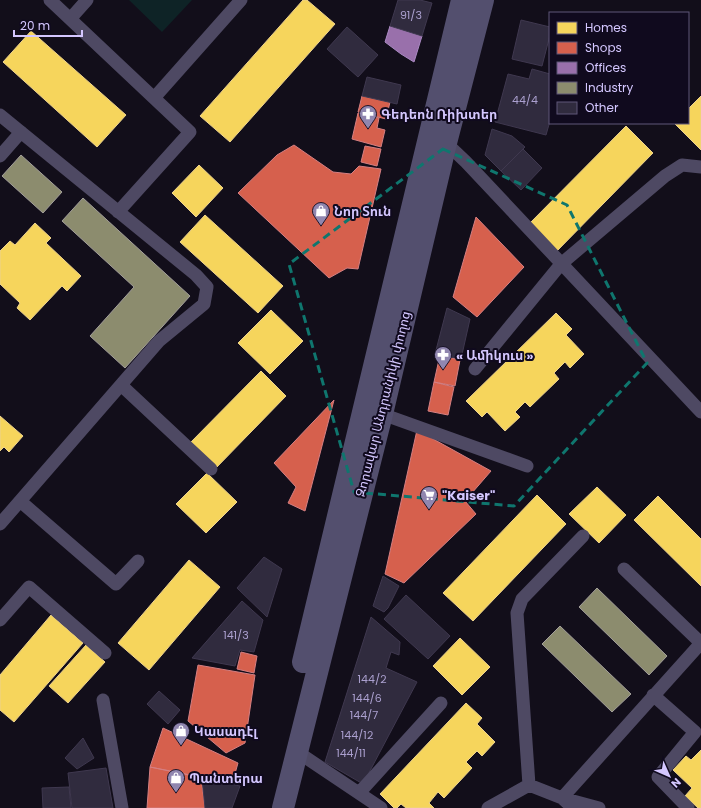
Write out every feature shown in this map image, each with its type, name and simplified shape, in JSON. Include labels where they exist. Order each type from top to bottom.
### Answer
[{"type":"main road","name":"Զորավար Անդրանիկի փողոց","points":[[282,808],[382,414],[437,141],[462,0]]},
{"type":"main road","name":"Զորավար Անդրանիկի փողոց","points":[[268,808],[437,141],[483,0]]},
{"type":"lane","points":[[50,0],[190,132],[118,212]]},
{"type":"lane","points":[[70,19],[87,0]]},
{"type":"lane","points":[[154,98],[241,0]]},
{"type":"lane","points":[[0,116],[196,275],[207,287],[204,304],[159,341],[0,524]]},
{"type":"lane","points":[[0,156],[21,132]]},
{"type":"lane","points":[[437,141],[466,162],[700,409]]},
{"type":"lane","points":[[475,369],[561,264],[665,176],[682,165],[701,167]]},
{"type":"lane","points":[[121,385],[211,469]]},
{"type":"lane","points":[[382,414],[527,466]]},
{"type":"lane","points":[[20,501],[116,584],[138,561]]},
{"type":"lane","points":[[529,785],[517,613],[522,598],[583,536]]},
{"type":"lane","points":[[562,798],[701,643],[624,569]]},
{"type":"lane","points":[[0,620],[29,587],[105,653]]},
{"type":"lane","points":[[654,695],[695,732],[658,777],[688,808]]},
{"type":"lane","points":[[103,700],[122,808]]},
{"type":"lane","points":[[359,793],[441,703]]},
{"type":"lane","points":[[296,751],[381,808]]},
{"type":"lane","points":[[529,785],[562,798],[599,808]]},
{"type":"lane","points":[[488,808],[529,785]]},
{"type":"lane","points":[[562,798],[573,808]]},
{"type":"highlighted area","points":[[443,149],[567,205],[647,363],[514,506],[354,492],[289,264]]},
{"type":"green space","points":[[129,0],[192,0],[162,32]]},
{"type":"building: Homes","points":[[303,0],[307,0],[335,24],[230,142],[200,116]]},
{"type":"building: Homes","points":[[31,31],[126,115],[97,147],[3,62]]},
{"type":"building: Homes","points":[[701,96],[701,150],[675,124],[689,124],[689,108]]},
{"type":"building: Homes","points":[[626,126],[653,153],[556,252],[528,225]]},
{"type":"building: Homes","points":[[199,165],[223,188],[196,217],[172,193]]},
{"type":"building: Homes","points":[[205,215],[283,286],[258,313],[180,242]]},
{"type":"building: Homes","points":[[35,223],[51,238],[46,243],[81,276],[67,291],[62,286],[30,320],[17,308],[20,303],[0,284],[0,251],[10,241],[15,245]]},
{"type":"building: Homes","points":[[271,310],[303,341],[270,374],[238,343]]},
{"type":"building: Homes","points":[[556,313],[572,329],[566,335],[584,354],[570,368],[565,362],[554,373],[559,379],[530,407],[525,402],[515,412],[520,417],[505,431],[487,412],[482,417],[466,401]]},
{"type":"building: Homes","points":[[261,371],[286,396],[215,469],[189,444]]},
{"type":"building: Homes","points":[[0,416],[23,436],[9,452],[4,447],[0,451]]},
{"type":"building: Homes","points":[[207,473],[237,502],[206,533],[176,504]]},
{"type":"building: Homes","points":[[597,487],[626,515],[599,543],[569,514]]},
{"type":"building: Homes","points":[[537,495],[566,524],[473,621],[443,593]]},
{"type":"building: Homes","points":[[658,496],[701,539],[701,586],[634,520]]},
{"type":"building: Homes","points":[[189,560],[220,587],[149,670],[118,643]]},
{"type":"building: Homes","points":[[51,615],[83,643],[14,722],[0,710],[0,675]]},
{"type":"building: Homes","points":[[460,638],[490,667],[462,695],[433,666]]},
{"type":"building: Homes","points":[[86,645],[105,662],[68,703],[49,686]]},
{"type":"building: Homes","points":[[466,703],[482,718],[477,724],[495,742],[482,756],[477,751],[466,762],[472,768],[444,798],[438,792],[429,803],[434,808],[406,808],[401,804],[397,808],[394,808],[380,794]]},
{"type":"building: Homes","points":[[701,750],[701,808],[698,808],[685,796],[692,788],[673,770],[686,756],[691,760]]},
{"type":"building: Shops","points":[[362,96],[390,102],[386,119],[358,112]]},
{"type":"building: Shops","name":"Գեդեոն Ռիխտեր","points":[[358,113],[379,118],[377,128],[385,130],[381,147],[352,139]]},
{"type":"building: Shops","name":"Նոր Տուն","points":[[294,145],[333,172],[351,174],[359,166],[381,169],[358,269],[347,268],[329,278],[238,193],[277,155]]},
{"type":"building: Shops","points":[[365,146],[381,149],[377,166],[361,162]]},
{"type":"building: Shops","points":[[476,217],[524,267],[477,317],[453,297]]},
{"type":"building: Shops","points":[[440,355],[460,360],[455,386],[434,382]]},
{"type":"building: Shops","points":[[434,382],[454,387],[448,415],[428,411]]},
{"type":"building: Shops","points":[[334,400],[305,511],[288,503],[296,487],[274,463]]},
{"type":"building: Shops","points":[[417,430],[491,471],[465,501],[476,514],[404,583],[385,574]]},
{"type":"building: Shops","points":[[241,652],[257,656],[254,673],[237,669]]},
{"type":"building: Shops","points":[[198,665],[255,675],[245,743],[226,753],[188,721]]},
{"type":"building: Shops","name":"Կասադէլ","points":[[163,728],[238,763],[232,784],[150,767]]},
{"type":"building: Shops","name":"Պանտերա","points":[[150,767],[201,777],[205,808],[147,808]]},
{"type":"building: Offices","points":[[390,26],[422,36],[414,62],[385,42]]},
{"type":"building: Industry","points":[[21,155],[62,192],[43,213],[2,176]]},
{"type":"building: Industry","points":[[83,198],[190,296],[125,368],[90,336],[134,287],[62,221]]},
{"type":"building: Industry","points":[[597,588],[667,656],[649,675],[579,607]]},
{"type":"building: Industry","points":[[560,626],[631,694],[612,712],[542,644]]},
{"type":"building: Other","points":[[398,0],[420,0],[432,3],[422,36],[390,26]]},
{"type":"building: Other","points":[[521,20],[549,27],[549,39],[542,66],[512,59]]},
{"type":"building: Other","points":[[347,27],[378,55],[358,77],[327,49]]},
{"type":"building: Other","points":[[532,69],[549,74],[549,124],[546,135],[495,122],[508,74],[529,79]]},
{"type":"building: Other","points":[[367,77],[401,85],[397,104],[362,96]]},
{"type":"building: Other","points":[[492,129],[512,136],[525,147],[501,171],[485,155]]},
{"type":"building: Other","points":[[523,149],[542,168],[521,190],[501,171]]},
{"type":"building: Other","points":[[447,308],[470,319],[461,359],[435,354]]},
{"type":"building: Other","points":[[264,557],[282,569],[267,617],[237,588]]},
{"type":"building: Other","points":[[383,576],[399,586],[388,608],[384,612],[373,606]]},
{"type":"building: Other","points":[[406,595],[450,636],[428,659],[384,619]]},
{"type":"building: Other","points":[[242,601],[263,620],[254,652],[240,650],[235,666],[192,658]]},
{"type":"building: Other","points":[[371,617],[400,642],[399,655],[391,652],[386,668],[417,682],[363,784],[325,762]]},
{"type":"building: Other","points":[[159,691],[180,710],[168,724],[147,704]]},
{"type":"building: Other","points":[[83,738],[94,758],[77,769],[65,758]]},
{"type":"building: Other","points":[[106,768],[113,808],[72,808],[68,773]]},
{"type":"building: Other","points":[[202,778],[240,786],[232,808],[205,808]]},
{"type":"building: Other","points":[[69,787],[71,808],[43,808],[42,788]]},
{"type":"place","name":"Գեդեոն Ռիխտեր","points":[[368,129]]},
{"type":"place","name":"Նոր Տուն","points":[[321,226]]},
{"type":"place","name":"« Ամիկուս »","points":[[443,370]]},
{"type":"place","name":"\"Kaiser\"","points":[[429,510]]},
{"type":"place","name":"Կասադէլ","points":[[181,746]]},
{"type":"place","name":"Պանտերա","points":[[176,793]]}]
